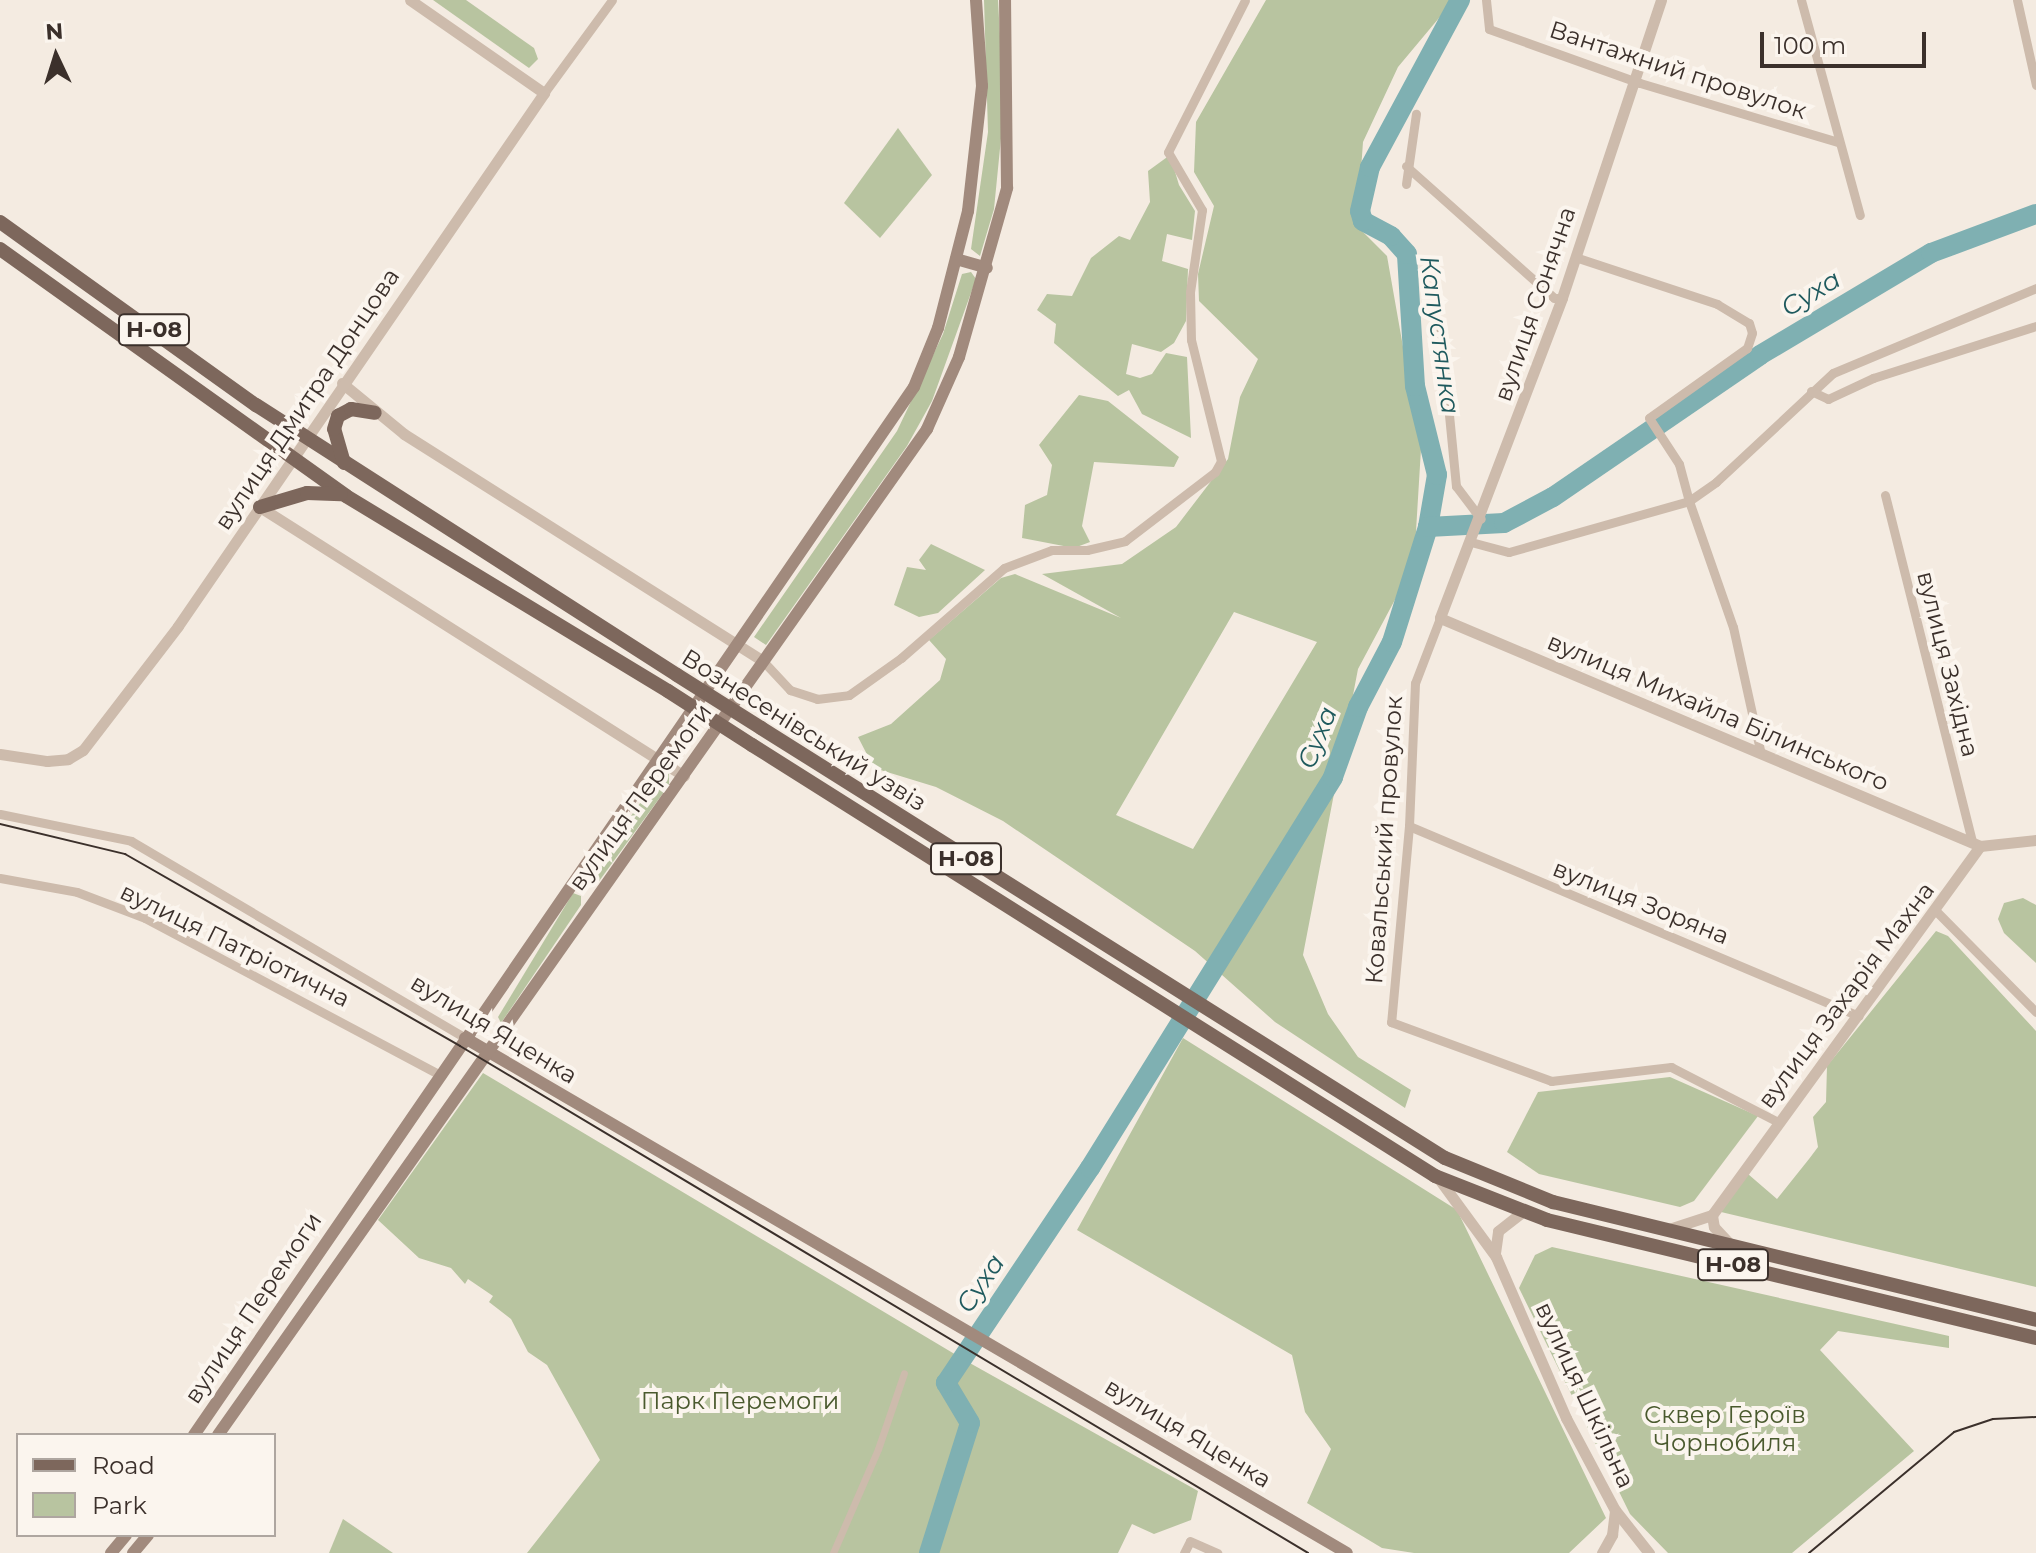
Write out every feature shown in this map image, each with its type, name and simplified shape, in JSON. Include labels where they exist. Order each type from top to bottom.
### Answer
[{"type":"main road","name":"вулиця Перемоги","points":[[195,1433],[442,1076],[465,1038],[661,762],[914,387],[938,328],[968,211],[982,86],[976,0]]},
{"type":"main road","name":"вулиця Перемоги","points":[[219,1433],[927,429],[959,357],[987,268],[1007,188],[1005,0]]},
{"type":"main road","name":"Н-08","points":[[0,222],[344,463]]},
{"type":"main road","name":"Н-08","points":[[0,249],[346,496]]},
{"type":"main road","points":[[956,259],[987,268]]},
{"type":"main road","points":[[344,463],[334,429],[338,416],[360,409],[375,413]]},
{"type":"main road","name":"Вознесенівський узвіз","points":[[344,463],[1170,989],[1208,1022],[1435,1176]]},
{"type":"main road","points":[[260,507],[307,493],[346,496]]},
{"type":"main road","name":"Вознесенівський узвіз","points":[[346,496],[668,691],[1161,1002],[1208,1022],[1445,1158],[1553,1202],[1657,1230]]},
{"type":"main road","points":[[573,883],[595,897]]},
{"type":"main road","name":"вулиця Яценка","points":[[465,1038],[1007,1351],[1347,1553]]},
{"type":"main road","name":"Н-08","points":[[1435,1176],[1524,1211],[2036,1338]]},
{"type":"main road","points":[[342,1217],[361,1231]]},
{"type":"main road","name":"Н-08","points":[[1657,1230],[2036,1320]]},
{"type":"main road","points":[[111,1553],[124,1537]]},
{"type":"main road","points":[[133,1553],[146,1537]]},
{"type":"street","points":[[410,0],[544,93]]},
{"type":"street","name":"вулиця Дмитра Донцова","points":[[0,754],[47,761],[68,759],[83,750],[260,507],[342,383],[612,0]]},
{"type":"street","points":[[342,383],[375,413],[739,644],[763,661],[790,690],[817,699],[849,695],[901,658],[1004,568],[1052,550],[1087,550],[1125,541],[1215,472],[1221,461],[1191,340],[1190,292],[1202,210],[1168,152],[1245,0]]},
{"type":"street","name":"Вантажний провулок","points":[[1486,0],[1489,29],[1634,79],[1838,142]]},
{"type":"street","name":"вулиця Сонячна","points":[[1440,618],[1481,519],[1562,298],[1661,0]]},
{"type":"street","points":[[1801,0],[1860,215]]},
{"type":"street","points":[[2017,0],[2036,85]]},
{"type":"street","points":[[1406,184],[1406,166],[1416,114]]},
{"type":"street","points":[[1406,166],[1554,298],[1562,298]]},
{"type":"street","points":[[1575,257],[1717,304],[1749,323],[1752,333],[1747,348],[1649,418],[1679,464],[1733,627],[1761,754]]},
{"type":"street","points":[[1473,539],[1509,552],[1689,501],[1716,482],[1833,373],[2036,288]]},
{"type":"street","points":[[1440,323],[1456,486],[1481,519]]},
{"type":"street","points":[[1811,391],[1828,399],[1873,378],[2036,326]]},
{"type":"street","points":[[338,416],[342,383]]},
{"type":"street","name":"вулиця Західна","points":[[1885,495],[1976,844]]},
{"type":"street","points":[[260,507],[684,776]]},
{"type":"street","name":"вулиця Михайла Білинського","points":[[1440,618],[1976,844]]},
{"type":"street","name":"Ковальський провулок","points":[[1440,618],[1415,683],[1409,826],[1391,1022],[1551,1081],[1671,1067],[1778,1122]]},
{"type":"street","name":"вулиця Яценка","points":[[0,814],[131,841],[465,1038]]},
{"type":"street","name":"вулиця Зоряна","points":[[1409,826],[1858,1016]]},
{"type":"street","points":[[1976,844],[2004,848],[2036,840]]},
{"type":"street","name":"вулиця Захарія Махна","points":[[1712,1215],[1936,911],[1976,844]]},
{"type":"street","name":"вулиця Патріотична","points":[[0,878],[77,892],[145,918],[442,1076]]},
{"type":"street","points":[[1936,911],[2036,1012]]},
{"type":"street","name":"вулиця Шкільна","points":[[1435,1176],[1496,1257],[1566,1418],[1615,1510],[1602,1553]]},
{"type":"street","points":[[1496,1257],[1498,1231],[1524,1211]]},
{"type":"street","points":[[1657,1230],[1712,1215],[1714,1227],[1735,1247]]},
{"type":"street","points":[[833,1553],[878,1449],[904,1373]]},
{"type":"street","points":[[1615,1510],[1649,1553]]},
{"type":"street","points":[[1184,1553],[1190,1541],[1217,1553]]},
{"type":"green space","points":[[433,0],[466,0],[534,48],[538,59],[529,68]]},
{"type":"green space","points":[[984,0],[998,0],[1004,108],[994,209],[980,256],[971,249],[988,132]]},
{"type":"green space","points":[[1266,0],[1454,0],[1398,67],[1363,142],[1357,226],[1387,256],[1421,449],[1414,564],[1358,669],[1303,955],[1328,1014],[1358,1057],[1411,1090],[1405,1108],[1275,1022],[1195,951],[1003,821],[936,787],[874,768],[858,737],[891,724],[940,680],[946,659],[929,640],[1001,578],[1015,574],[1121,618],[1042,574],[1122,564],[1176,527],[1228,459],[1240,397],[1258,359],[1199,301],[1198,274],[1214,206],[1194,172],[1196,122]],"holes":[[[1234,612],[1317,642],[1193,849],[1116,815]]]},
{"type":"green space","points":[[898,128],[932,175],[880,238],[844,203]]},
{"type":"green space","points":[[1170,155],[1179,185],[1195,211],[1192,240],[1167,234],[1162,261],[1188,269],[1186,321],[1174,343],[1161,352],[1132,344],[1126,374],[1140,378],[1152,374],[1166,353],[1187,357],[1191,438],[1142,414],[1129,390],[1118,396],[1081,366],[1054,343],[1056,324],[1037,310],[1047,294],[1072,296],[1091,258],[1119,236],[1130,240],[1150,202],[1148,171]]},
{"type":"green space","points":[[971,272],[976,279],[932,401],[907,446],[766,645],[754,637],[897,431],[943,334],[962,274]]},
{"type":"green space","points":[[1079,395],[1108,401],[1179,457],[1174,467],[1094,462],[1082,526],[1090,542],[1074,548],[1022,538],[1025,505],[1047,495],[1052,465],[1039,445]]},
{"type":"green space","points":[[931,544],[985,570],[938,613],[919,617],[894,605],[907,567],[926,570],[919,560]]},
{"type":"green space","points":[[662,772],[669,773],[669,785],[597,884],[585,881]]},
{"type":"green space","points":[[573,893],[581,896],[581,905],[501,1023],[498,1017]]},
{"type":"green space","points":[[2023,898],[2036,905],[2036,963],[2004,933],[1998,919],[2004,903]]},
{"type":"green space","points":[[1936,931],[1948,936],[2036,1031],[2036,1287],[1721,1212],[1748,1174],[1777,1199],[1809,1159],[1818,1147],[1813,1117],[1826,1102],[1827,1066]]},
{"type":"green space","points":[[1183,1038],[1457,1210],[1606,1518],[1569,1553],[1414,1553],[1382,1548],[1307,1503],[1331,1449],[1305,1412],[1292,1355],[1077,1230]]},
{"type":"green space","name":"Парк Перемоги","points":[[483,1073],[968,1362],[1198,1491],[1191,1520],[1154,1534],[1132,1524],[1118,1553],[527,1553],[600,1460],[547,1365],[528,1352],[511,1319],[489,1302],[493,1296],[468,1279],[465,1284],[451,1268],[419,1258],[378,1220]]},
{"type":"green space","points":[[1670,1077],[1758,1116],[1694,1201],[1680,1207],[1539,1174],[1507,1152],[1538,1092]]},
{"type":"green space","name":"Сквер Героїв Чорнобиля","points":[[1552,1247],[1949,1336],[1949,1348],[1838,1331],[1820,1350],[1914,1451],[1792,1553],[1668,1553],[1630,1514],[1519,1288],[1535,1255]]},
{"type":"green space","points":[[343,1519],[393,1553],[329,1553]]},
{"type":"waterway","name":"Капустянка","points":[[1428,527],[1437,475],[1415,386],[1407,254],[1391,236],[1363,221],[1360,211],[1370,167],[1460,0]]},
{"type":"waterway","name":"Суха","points":[[929,1553],[970,1423],[946,1383],[1090,1168],[1333,777],[1358,707],[1392,642],[1428,527],[1504,523],[1553,497],[1760,355],[1931,253],[2036,214]]},
{"type":"tram line","points":[[0,824],[125,854],[460,1046],[1308,1553]]},
{"type":"tram line","points":[[1809,1553],[1954,1432],[1993,1419],[2036,1417]]}]
